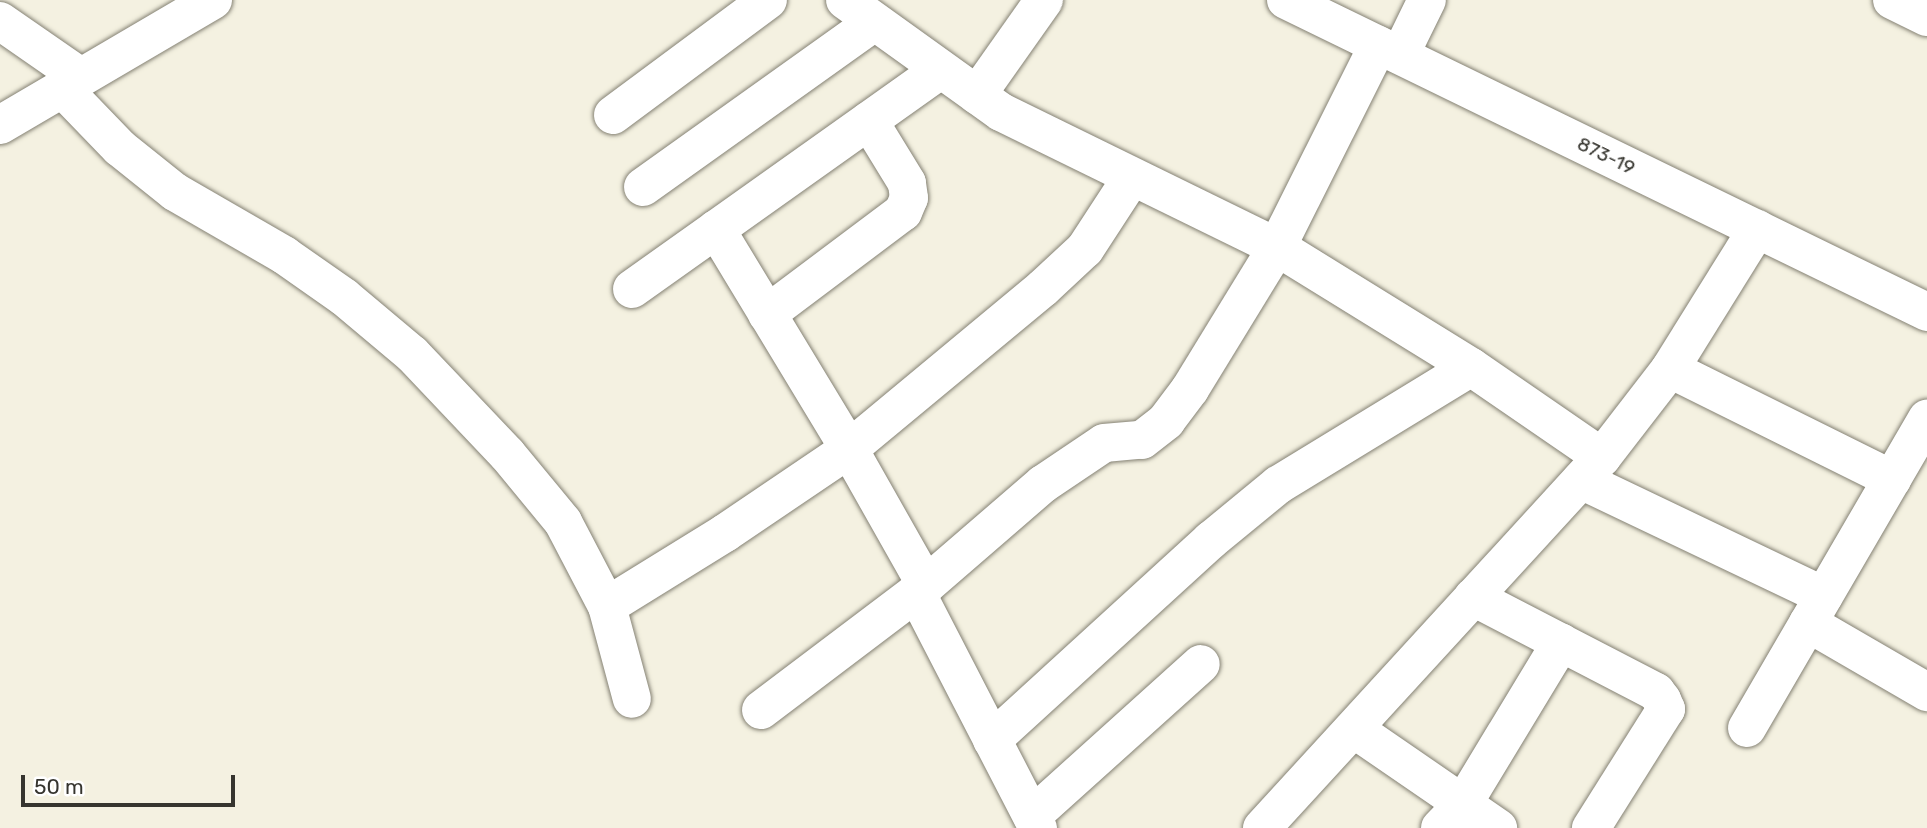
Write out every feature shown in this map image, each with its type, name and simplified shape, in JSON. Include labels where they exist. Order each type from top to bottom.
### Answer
[{"type":"street","points":[[0,125],[213,0]]},
{"type":"street","points":[[613,115],[768,0]]},
{"type":"street","points":[[977,95],[1044,0]]},
{"type":"street","name":"873-19","points":[[1286,0],[1927,312]]},
{"type":"street","points":[[761,710],[921,588],[1043,484],[1104,443],[1142,440],[1159,428],[1190,389],[1277,247],[1389,50],[1427,0]]},
{"type":"street","points":[[1892,0],[1927,17]]},
{"type":"street","points":[[643,187],[860,11],[1001,112],[1277,247],[1471,367],[1591,468],[1816,610],[1927,692]]},
{"type":"street","points":[[0,21],[71,83],[120,148],[174,192],[284,255],[344,297],[412,354],[508,454],[563,522],[607,606],[632,699]]},
{"type":"street","points":[[632,289],[940,70]]},
{"type":"street","points":[[767,314],[903,212],[909,198],[907,183],[869,121]]},
{"type":"street","points":[[607,606],[725,533],[849,449],[1085,250],[1132,177]]},
{"type":"street","points":[[716,229],[849,449],[921,588],[1035,825],[1200,664]]},
{"type":"street","points":[[1262,828],[1591,468],[1670,369],[1757,229]]},
{"type":"street","points":[[992,740],[1211,540],[1278,485],[1471,367]]},
{"type":"street","points":[[1670,369],[1892,480]]},
{"type":"street","points":[[1747,728],[1927,419]]},
{"type":"street","points":[[1473,597],[1656,692],[1666,709],[1591,828]]},
{"type":"street","points":[[1452,816],[1561,642]]},
{"type":"street","points":[[1354,729],[1452,816],[1498,828]]}]
